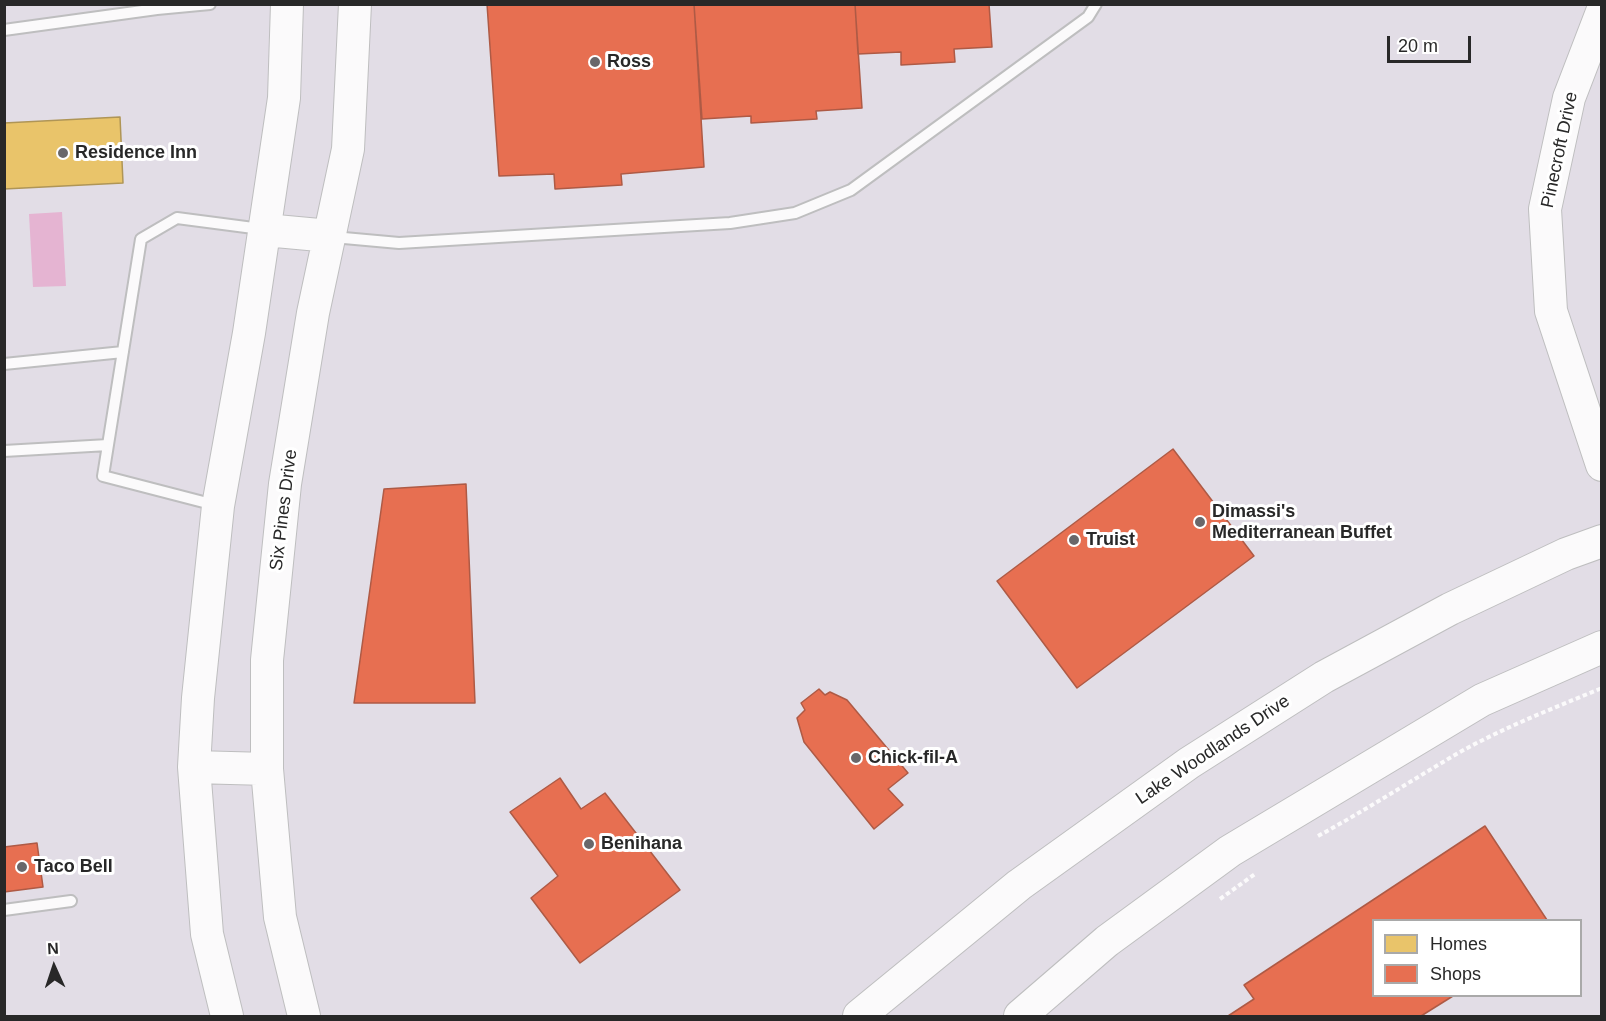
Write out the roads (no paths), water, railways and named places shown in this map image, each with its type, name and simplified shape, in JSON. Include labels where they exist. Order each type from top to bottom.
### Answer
[{"type":"street","points":[[227,1017],[207,934],[194,767],[198,698],[218,506],[249,333],[284,98],[287,4]]},
{"type":"street","name":"Six Pines Drive","points":[[304,1017],[280,917],[267,769],[267,660],[285,484],[313,312],[348,149],[355,4]]},
{"type":"street","name":"Pinecroft Drive","points":[[1602,12],[1569,98],[1545,209],[1551,311],[1602,465]]},
{"type":"street","points":[[265,230],[330,236]]},
{"type":"street","name":"Lake Woodlands Drive","points":[[859,1017],[1019,885],[1189,763],[1324,677],[1450,609],[1566,554],[1602,541]]},
{"type":"street","points":[[1020,1017],[1107,941],[1230,851],[1482,700],[1602,647]]},
{"type":"street","points":[[194,767],[267,769]]},
{"type":"lane","points":[[4,30],[157,7],[210,4]]},
{"type":"lane","points":[[330,236],[399,243],[730,223],[795,213],[851,190],[1088,17],[1096,4]]},
{"type":"lane","points":[[218,506],[103,476],[141,239],[177,218],[265,230]]},
{"type":"lane","points":[[4,364],[123,352]]},
{"type":"lane","points":[[4,451],[108,445]]},
{"type":"lane","points":[[4,910],[71,902]]},
{"type":"place","name":"Ross","points":[[595,62]]},
{"type":"place","name":"Residence Inn","points":[[63,153]]},
{"type":"place","name":"Dimassi's Mediterranean Buffet","points":[[1200,522]]},
{"type":"place","name":"Truist","points":[[1074,540]]},
{"type":"place","name":"Chick-fil-A","points":[[856,758]]},
{"type":"place","name":"Benihana","points":[[589,844]]},
{"type":"place","name":"Taco Bell","points":[[22,867]]}]
